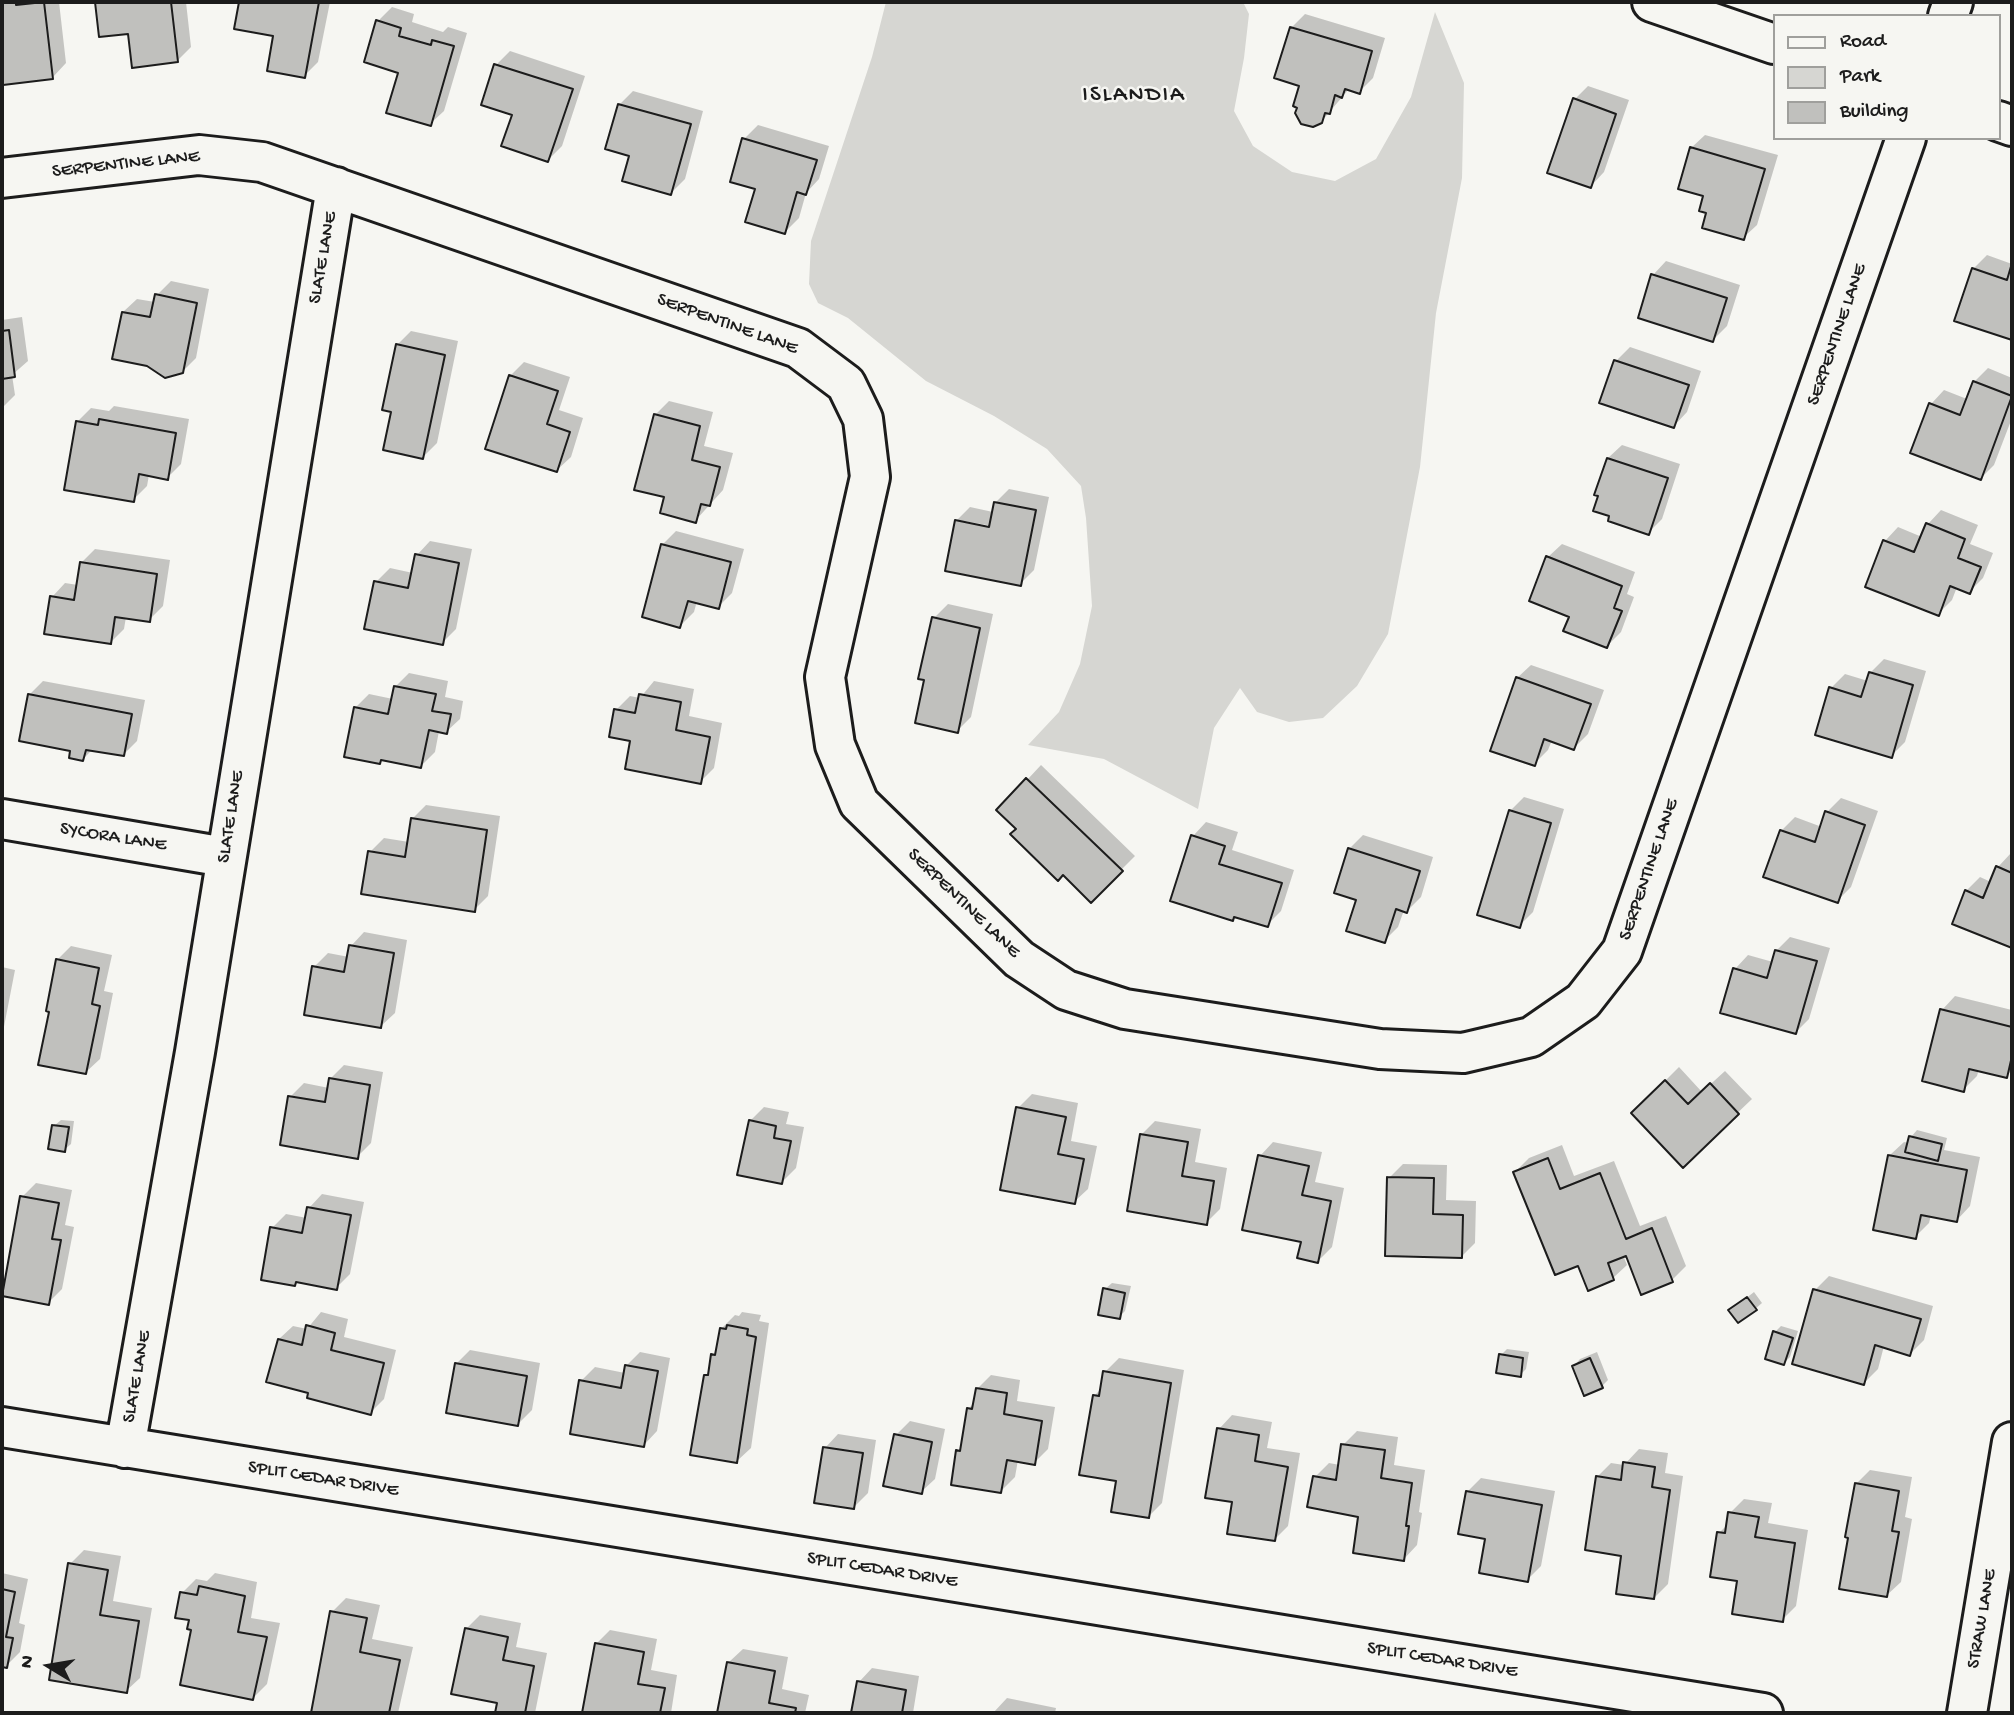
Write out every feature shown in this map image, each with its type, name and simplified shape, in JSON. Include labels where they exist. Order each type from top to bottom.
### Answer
[{"type":"street","points":[[1652,2],[1772,43]]},
{"type":"street","name":"SERPENTINE LANE","points":[[2,178],[199,155],[262,162],[798,348],[846,384],[863,419],[870,477],[825,677],[835,745],[859,803],[1019,959],[1066,990],[1125,1009],[1380,1049],[1463,1053],[1531,1037],[1583,1001],[1622,951],[1905,140]]},
{"type":"street","name":"SLATE LANE","points":[[125,1448],[192,1065],[336,187]]},
{"type":"street","name":"SYCORA LANE","points":[[2,819],[225,857]]},
{"type":"street","name":"SPLIT CEDAR DRIVE","points":[[2,1427],[1763,1713]]},
{"type":"street","name":"STRAW LANE","points":[[1967,1713],[2012,1442]]},
{"type":"green space","points":[[886,2],[1243,2],[1249,14],[1234,111],[1253,146],[1292,172],[1335,181],[1376,159],[1411,97],[1435,12],[1464,83],[1462,178],[1436,313],[1420,467],[1388,634],[1357,686],[1323,718],[1289,722],[1257,712],[1240,688],[1214,728],[1198,809],[1104,759],[1028,745],[1059,712],[1080,664],[1092,606],[1081,486],[1047,449],[994,416],[926,381],[848,318],[818,303],[809,284],[811,241],[872,57]]},
{"type":"building","points":[[2,2],[16,2],[16,5],[44,2],[53,79],[3,85]]},
{"type":"building","points":[[95,2],[171,2],[178,62],[132,68],[128,34],[99,37]]},
{"type":"building","points":[[239,2],[319,2],[305,78],[267,71],[273,36],[234,29]]},
{"type":"building","points":[[376,20],[401,28],[399,36],[431,45],[432,40],[454,46],[431,126],[386,113],[398,73],[364,62]]},
{"type":"building","points":[[1290,27],[1372,51],[1360,94],[1345,89],[1342,98],[1335,95],[1330,114],[1325,113],[1322,123],[1313,127],[1301,124],[1295,113],[1297,108],[1293,106],[1299,86],[1274,78]]},
{"type":"building","points":[[494,64],[573,89],[548,162],[501,146],[512,115],[481,105]]},
{"type":"building","points":[[1573,98],[1616,114],[1591,188],[1547,173]]},
{"type":"building","points":[[618,104],[691,124],[671,195],[622,181],[629,156],[605,149]]},
{"type":"building","points":[[742,138],[817,160],[806,195],[797,192],[785,234],[745,222],[755,189],[730,182]]},
{"type":"building","points":[[1690,147],[1765,169],[1744,240],[1702,228],[1706,213],[1699,211],[1703,196],[1678,189]]},
{"type":"building","points":[[2012,263],[2012,340],[1954,321],[1972,268],[2007,280]]},
{"type":"building","points":[[1651,274],[1727,298],[1713,342],[1638,318]]},
{"type":"building","points":[[155,294],[197,303],[183,373],[165,378],[147,366],[112,359],[122,312],[150,317]]},
{"type":"building","points":[[9,330],[15,377],[2,379],[2,331]]},
{"type":"building","points":[[396,344],[445,355],[423,459],[383,450],[391,412],[382,410]]},
{"type":"building","points":[[1614,360],[1689,385],[1674,428],[1599,403]]},
{"type":"building","points":[[509,375],[558,391],[547,424],[570,432],[557,472],[485,449]]},
{"type":"building","points":[[1973,381],[2012,396],[1981,480],[1910,453],[1929,403],[1960,415]]},
{"type":"building","points":[[654,414],[700,426],[692,460],[720,467],[710,506],[701,504],[696,523],[660,513],[664,497],[634,490]]},
{"type":"building","points":[[99,419],[176,433],[168,480],[139,474],[134,502],[64,490],[76,421],[98,425]]},
{"type":"building","points":[[1607,458],[1668,478],[1649,535],[1608,521],[1609,516],[1593,511],[1598,496],[1594,495]]},
{"type":"building","points":[[994,502],[1036,510],[1021,586],[945,571],[955,520],[989,527]]},
{"type":"building","points":[[1926,523],[1965,539],[1958,558],[1981,567],[1970,594],[1950,586],[1939,616],[1865,587],[1883,540],[1914,552]]},
{"type":"building","points":[[661,544],[731,562],[719,609],[688,601],[680,628],[642,617]]},
{"type":"building","points":[[415,554],[459,563],[443,645],[364,629],[374,581],[408,588]]},
{"type":"building","points":[[1546,556],[1622,586],[1614,608],[1622,611],[1607,648],[1563,631],[1569,617],[1529,601]]},
{"type":"building","points":[[80,562],[157,574],[150,622],[115,617],[111,644],[44,634],[50,596],[74,600]]},
{"type":"building","points":[[932,617],[980,628],[958,733],[915,723],[924,680],[918,679]]},
{"type":"building","points":[[1869,672],[1913,685],[1892,758],[1815,735],[1829,687],[1861,697]]},
{"type":"building","points":[[1516,677],[1591,704],[1574,750],[1544,739],[1535,766],[1490,751]]},
{"type":"building","points":[[394,686],[436,694],[432,711],[451,714],[447,734],[429,730],[421,768],[381,760],[380,764],[344,757],[354,707],[388,714]]},
{"type":"building","points":[[28,694],[132,714],[124,756],[86,750],[83,761],[69,758],[70,751],[19,741]]},
{"type":"building","points":[[639,694],[681,702],[676,730],[710,737],[701,784],[625,769],[630,741],[609,737],[614,709],[635,713]]},
{"type":"building","points":[[1026,778],[1123,871],[1091,903],[1063,875],[1058,881],[1010,834],[1016,829],[996,810]]},
{"type":"building","points":[[1509,810],[1551,823],[1520,928],[1477,915]]},
{"type":"building","points":[[1825,811],[1865,825],[1838,903],[1763,877],[1780,830],[1815,842]]},
{"type":"building","points":[[411,818],[487,830],[475,912],[361,894],[368,851],[405,857]]},
{"type":"building","points":[[1191,835],[1225,846],[1219,864],[1282,883],[1268,927],[1234,917],[1233,921],[1170,901]]},
{"type":"building","points":[[1348,848],[1420,871],[1407,913],[1396,909],[1385,943],[1346,931],[1356,900],[1334,893]]},
{"type":"building","points":[[1996,866],[2012,873],[2012,948],[1952,924],[1965,890],[1983,898]]},
{"type":"building","points":[[349,945],[394,953],[381,1028],[304,1015],[312,966],[344,972]]},
{"type":"building","points":[[1775,950],[1817,961],[1796,1034],[1720,1013],[1733,968],[1767,978]]},
{"type":"building","points":[[56,959],[99,968],[92,1004],[100,1006],[86,1074],[38,1065]]},
{"type":"building","points":[[1940,1009],[2012,1027],[2012,1056],[2007,1078],[1969,1069],[1964,1092],[1922,1081]]},
{"type":"building","points":[[329,1078],[370,1085],[358,1159],[280,1145],[288,1096],[325,1102]]},
{"type":"building","points":[[1665,1080],[1688,1104],[1710,1083],[1739,1114],[1683,1168],[1631,1113]]},
{"type":"building","points":[[1016,1107],[1066,1117],[1058,1154],[1084,1159],[1075,1204],[1000,1190]]},
{"type":"building","points":[[749,1120],[776,1126],[774,1138],[791,1141],[782,1184],[737,1175]]},
{"type":"building","points":[[52,1125],[69,1127],[65,1152],[48,1149]]},
{"type":"building","points":[[1140,1134],[1188,1142],[1182,1176],[1214,1181],[1207,1225],[1127,1211]]},
{"type":"building","points":[[1909,1136],[1942,1144],[1938,1161],[1905,1152]]},
{"type":"building","points":[[1258,1155],[1309,1166],[1302,1195],[1331,1201],[1318,1263],[1297,1258],[1301,1242],[1242,1230]]},
{"type":"building","points":[[1888,1155],[1967,1170],[1957,1222],[1921,1215],[1916,1239],[1873,1230]]},
{"type":"building","points":[[1548,1158],[1560,1189],[1600,1173],[1626,1239],[1652,1228],[1673,1282],[1641,1295],[1626,1256],[1608,1263],[1614,1280],[1588,1291],[1578,1266],[1555,1275],[1513,1172]]},
{"type":"building","points":[[1387,1177],[1434,1178],[1433,1214],[1463,1215],[1462,1258],[1385,1256]]},
{"type":"building","points":[[20,1196],[59,1203],[52,1239],[61,1240],[49,1305],[2,1296]]},
{"type":"building","points":[[307,1207],[351,1215],[337,1290],[296,1282],[295,1286],[261,1280],[270,1227],[302,1233]]},
{"type":"building","points":[[1103,1288],[1125,1293],[1120,1319],[1098,1315]]},
{"type":"building","points":[[1813,1289],[1921,1319],[1910,1356],[1875,1345],[1864,1385],[1792,1364]]},
{"type":"building","points":[[1747,1297],[1757,1310],[1738,1323],[1728,1310]]},
{"type":"building","points":[[306,1325],[335,1333],[331,1350],[384,1363],[371,1415],[307,1398],[308,1393],[266,1382],[278,1339],[302,1345]]},
{"type":"building","points":[[727,1325],[748,1329],[747,1335],[756,1337],[737,1463],[690,1455],[704,1375],[708,1375],[711,1354],[715,1355],[720,1328],[726,1329]]},
{"type":"building","points":[[1773,1331],[1793,1338],[1784,1365],[1765,1359]]},
{"type":"building","points":[[1499,1354],[1523,1358],[1521,1377],[1496,1373]]},
{"type":"building","points":[[1590,1358],[1603,1388],[1584,1396],[1572,1366]]},
{"type":"building","points":[[455,1363],[527,1376],[518,1426],[446,1413]]},
{"type":"building","points":[[625,1365],[658,1371],[644,1447],[570,1434],[579,1380],[621,1388]]},
{"type":"building","points":[[1103,1371],[1171,1383],[1149,1518],[1111,1512],[1116,1481],[1079,1475],[1093,1395],[1099,1396]]},
{"type":"building","points":[[976,1388],[1007,1393],[1004,1414],[1042,1421],[1035,1465],[1007,1460],[1001,1493],[951,1485],[956,1450],[960,1451],[967,1408],[972,1409]]},
{"type":"building","points":[[1217,1428],[1259,1435],[1255,1461],[1288,1467],[1275,1541],[1227,1534],[1232,1502],[1205,1498]]},
{"type":"building","points":[[894,1434],[932,1442],[922,1494],[883,1486]]},
{"type":"building","points":[[1341,1444],[1385,1450],[1381,1478],[1412,1483],[1404,1561],[1353,1553],[1358,1517],[1307,1507],[1313,1476],[1336,1480]]},
{"type":"building","points":[[823,1447],[863,1453],[854,1509],[814,1503]]},
{"type":"building","points":[[1623,1462],[1655,1467],[1652,1487],[1670,1490],[1654,1599],[1616,1594],[1621,1556],[1585,1550],[1596,1476],[1621,1480]]},
{"type":"building","points":[[1855,1483],[1899,1491],[1892,1531],[1899,1532],[1887,1597],[1839,1589]]},
{"type":"building","points":[[1466,1491],[1542,1505],[1528,1582],[1479,1573],[1485,1539],[1458,1534]]},
{"type":"building","points":[[1728,1512],[1759,1517],[1755,1537],[1795,1543],[1783,1622],[1732,1614],[1737,1581],[1710,1577],[1717,1532],[1725,1533]]},
{"type":"building","points":[[68,1563],[108,1570],[100,1615],[139,1621],[127,1693],[49,1680]]},
{"type":"building","points":[[199,1586],[245,1596],[238,1632],[267,1637],[253,1700],[180,1685],[191,1630],[187,1629],[189,1620],[175,1618],[180,1592],[197,1595]]},
{"type":"building","points":[[2,1589],[15,1592],[6,1637],[13,1638],[7,1668],[2,1667]]},
{"type":"building","points":[[330,1611],[367,1618],[360,1652],[400,1660],[389,1713],[311,1713]]},
{"type":"building","points":[[465,1628],[508,1637],[503,1660],[534,1666],[525,1713],[495,1713],[497,1703],[451,1694]]},
{"type":"building","points":[[595,1643],[644,1652],[638,1684],[665,1688],[660,1713],[582,1713]]},
{"type":"building","points":[[727,1662],[775,1671],[769,1703],[796,1708],[795,1713],[717,1713]]},
{"type":"building","points":[[857,1681],[906,1690],[902,1713],[851,1713]]},
{"type":"district","name":"ISLANDIA","points":[[1134,96]]}]
